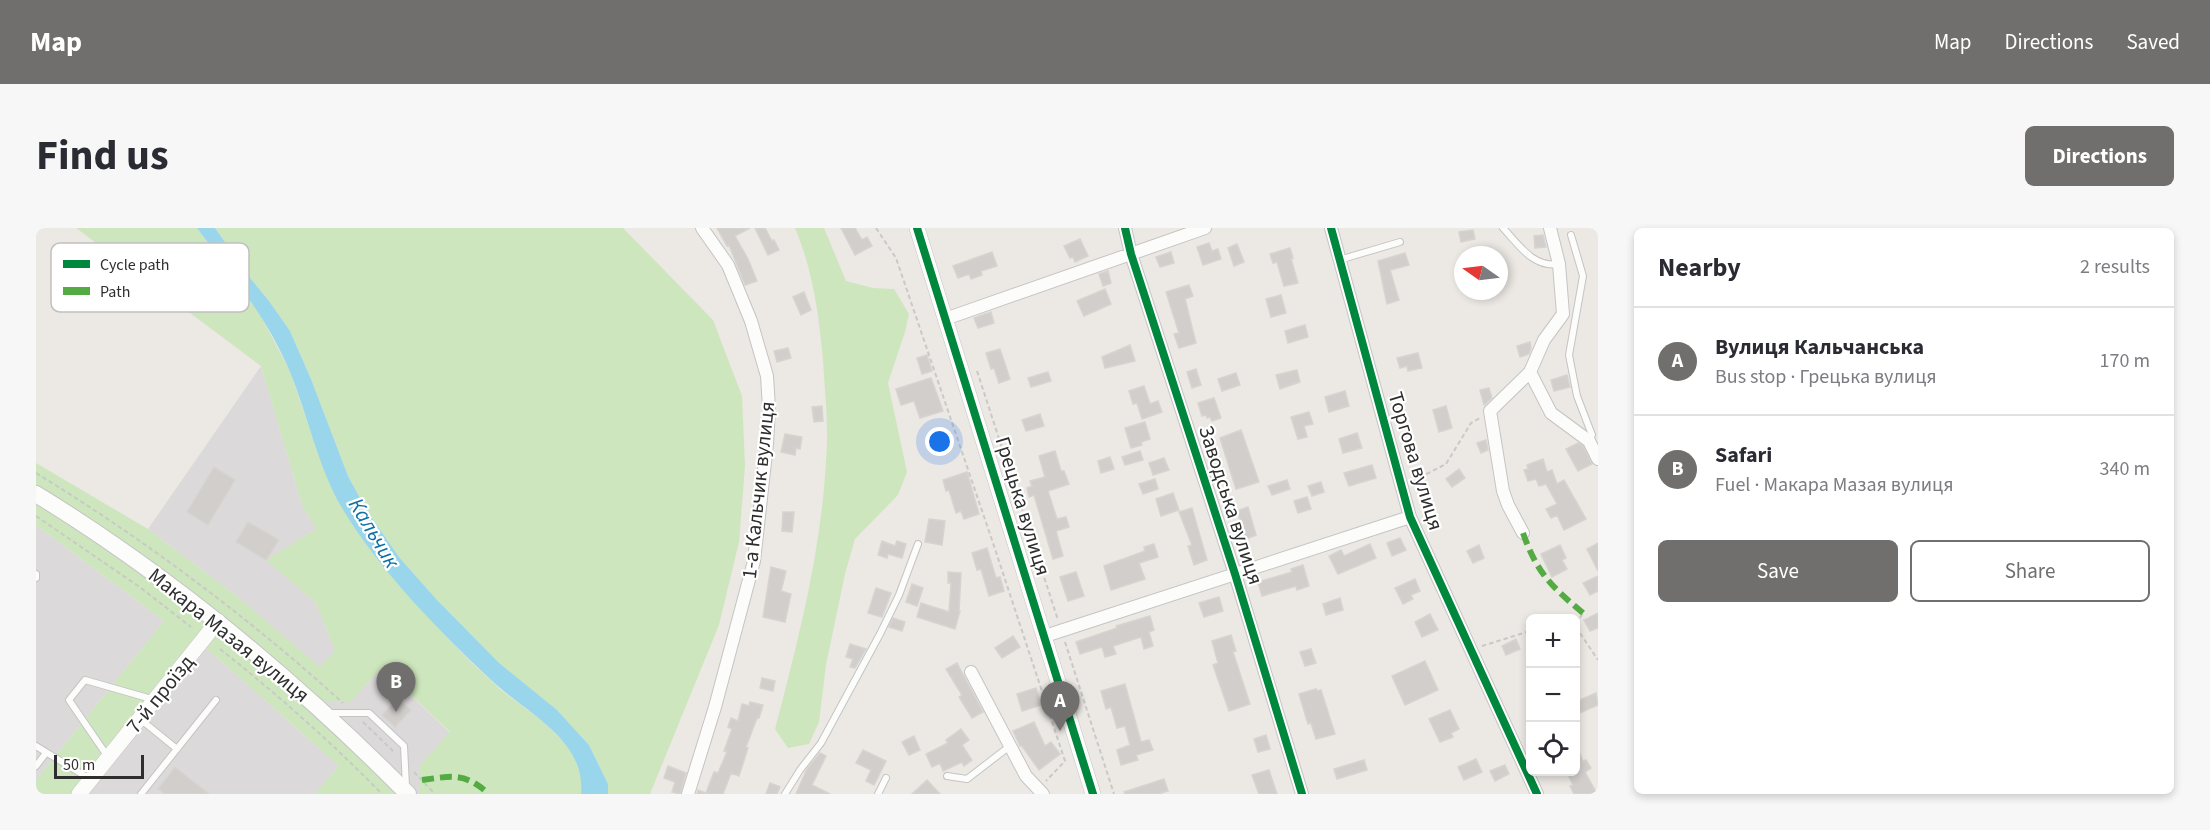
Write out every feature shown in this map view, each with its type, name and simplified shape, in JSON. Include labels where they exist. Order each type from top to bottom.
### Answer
[{"type":"main road","name":"Макара Мазая вулиця","points":[[36,494],[145,566],[218,621],[324,713],[407,793]]},
{"type":"street","name":"1-а Кальчик вулиця","points":[[688,794],[715,707],[754,561],[769,408],[767,376],[751,321],[728,265],[702,228]]},
{"type":"street","name":"Грецька вулиця","points":[[917,228],[1093,794]]},
{"type":"street","name":"Заводська вулиця","points":[[1125,228],[1131,254],[1235,574],[1302,794]]},
{"type":"street","points":[[945,319],[1205,228]]},
{"type":"street","name":"Торгова вулиця","points":[[1331,228],[1410,517],[1537,794]]},
{"type":"street","points":[[1523,533],[1503,491],[1490,411],[1530,372],[1544,340],[1563,314],[1559,264],[1550,228]]},
{"type":"street","points":[[1530,372],[1551,413],[1589,441],[1598,459]]},
{"type":"street","points":[[1044,636],[1410,517]]},
{"type":"street","name":"7-й проїзд","points":[[79,794],[218,621]]},
{"type":"street","points":[[971,672],[1026,776],[1040,792]]},
{"type":"lane","points":[[1503,228],[1529,256],[1542,264],[1559,264]]},
{"type":"lane","points":[[1571,235],[1583,276],[1569,355],[1577,396],[1592,435],[1589,441]]},
{"type":"lane","points":[[1339,260],[1400,242]]},
{"type":"lane","points":[[785,794],[821,743],[880,634],[918,544]]},
{"type":"lane","points":[[108,758],[69,700],[85,680],[154,700]]},
{"type":"lane","points":[[141,794],[216,700]]},
{"type":"lane","points":[[324,713],[369,713],[404,746],[407,793]]},
{"type":"lane","points":[[140,719],[177,749]]},
{"type":"lane","points":[[36,746],[91,780]]},
{"type":"lane","points":[[947,776],[967,779],[1010,746]]},
{"type":"lane","points":[[36,766],[46,753]]},
{"type":"lane","points":[[878,794],[886,778]]},
{"type":"path","points":[[876,228],[896,258],[1065,762],[1040,792]]},
{"type":"path","points":[[977,372],[1114,794]]},
{"type":"path","points":[[1402,487],[1446,464],[1471,423],[1490,411]]},
{"type":"path","points":[[36,473],[99,512]]},
{"type":"path","points":[[36,516],[141,588],[191,627]]},
{"type":"path","points":[[1580,618],[1583,613]]},
{"type":"path","points":[[1471,650],[1526,632]]},
{"type":"path","points":[[1580,633],[1598,660]]},
{"type":"path","points":[[220,650],[312,726],[382,794]]},
{"type":"shaded area","points":[[261,366],[302,505],[316,529],[267,560],[315,602],[335,650],[320,668],[238,597],[148,529]]},
{"type":"shaded area","points":[[36,525],[164,621],[36,780]]},
{"type":"shaded area","points":[[205,647],[339,766],[314,794],[88,794]]},
{"type":"shaded area","points":[[382,668],[450,733],[419,766],[419,794],[414,794],[318,702],[350,702]]},
{"type":"green space","points":[[76,228],[197,228],[208,243],[96,243]]},
{"type":"green space","points":[[215,228],[623,228],[713,320],[742,396],[745,466],[739,542],[719,625],[650,794],[608,794],[608,784],[589,745],[557,710],[499,664],[399,557],[367,511],[348,476],[290,331],[249,276],[249,243],[226,243]]},
{"type":"green space","points":[[795,228],[824,228],[846,281],[873,288],[894,289],[909,314],[888,383],[907,472],[898,495],[855,539],[845,574],[826,665],[819,722],[809,744],[788,748],[775,729],[814,563],[827,449],[823,361],[817,310],[811,277]]},
{"type":"green space","points":[[249,298],[290,371],[319,456],[376,556],[428,617],[469,660],[501,690],[544,722],[572,750],[582,780],[581,794],[419,794],[419,766],[450,732],[382,668],[350,702],[318,702],[36,488],[36,463],[148,529],[238,597],[320,667],[335,650],[315,602],[266,560],[316,529],[302,505],[261,366],[189,312],[249,312]]},
{"type":"green space","points":[[36,498],[211,620],[72,794],[36,794],[36,780],[164,621],[36,525]]},
{"type":"green space","points":[[220,629],[401,794],[314,794],[339,766],[205,647]]},
{"type":"water","points":[[197,228],[215,228],[226,243],[208,243]]},
{"type":"water","name":"Кальчик","points":[[249,276],[290,331],[348,476],[367,511],[399,557],[437,600],[499,663],[557,710],[589,745],[608,784],[608,794],[581,794],[580,774],[574,757],[563,742],[535,715],[490,679],[450,640],[392,577],[357,531],[326,476],[290,372],[271,334],[249,299]]},
{"type":"building","points":[[717,228],[750,228],[735,236],[757,281],[745,285],[729,245],[727,246]]},
{"type":"building","points":[[755,228],[765,228],[779,250],[768,255]]},
{"type":"building","points":[[841,228],[855,228],[862,240],[867,237],[872,246],[855,255]]},
{"type":"building","points":[[1473,230],[1475,239],[1461,242],[1459,232]]},
{"type":"building","points":[[1543,235],[1546,247],[1535,248],[1534,236]]},
{"type":"building","points":[[1080,239],[1088,256],[1075,262],[1073,257],[1070,258],[1064,246]]},
{"type":"building","points":[[1209,243],[1212,251],[1218,249],[1221,259],[1203,265],[1197,247]]},
{"type":"building","points":[[1237,244],[1244,262],[1234,266],[1228,248]]},
{"type":"building","points":[[1290,248],[1298,283],[1284,286],[1277,262],[1273,263],[1270,254]]},
{"type":"building","points":[[992,252],[997,266],[981,271],[982,275],[971,279],[969,274],[958,278],[953,266]]},
{"type":"building","points":[[1171,252],[1174,263],[1160,267],[1156,257]]},
{"type":"building","points":[[1405,253],[1409,265],[1390,270],[1399,300],[1387,304],[1378,261]]},
{"type":"building","points":[[1108,271],[1111,283],[1103,286],[1099,274]]},
{"type":"building","points":[[1189,285],[1193,296],[1185,299],[1196,343],[1179,348],[1174,334],[1179,333],[1166,292]]},
{"type":"building","points":[[1105,289],[1111,304],[1084,316],[1077,301]]},
{"type":"building","points":[[804,292],[811,310],[801,315],[793,297]]},
{"type":"building","points":[[1281,295],[1286,313],[1271,317],[1266,299]]},
{"type":"building","points":[[991,312],[994,323],[978,328],[974,318]]},
{"type":"building","points":[[1305,325],[1308,337],[1288,343],[1285,331]]},
{"type":"building","points":[[1530,342],[1529,354],[1520,357],[1517,346]]},
{"type":"building","points":[[1130,345],[1135,361],[1105,368],[1102,357]]},
{"type":"building","points":[[788,348],[791,358],[777,362],[774,351]]},
{"type":"building","points":[[1000,349],[1010,379],[999,383],[986,353]]},
{"type":"building","points":[[1418,353],[1422,368],[1408,371],[1407,366],[1400,368],[1397,358]]},
{"type":"building","points":[[927,355],[932,371],[922,374],[917,358]]},
{"type":"building","points":[[1196,369],[1201,385],[1192,388],[1187,372]]},
{"type":"building","points":[[1297,370],[1300,382],[1280,389],[1276,375]]},
{"type":"building","points":[[1048,372],[1051,381],[1031,387],[1028,378]]},
{"type":"building","points":[[1236,373],[1240,385],[1222,391],[1218,379]]},
{"type":"building","points":[[1567,375],[1570,387],[1554,391],[1551,380]]},
{"type":"building","points":[[931,378],[943,411],[920,418],[914,401],[901,405],[896,389]]},
{"type":"building","points":[[1144,386],[1150,404],[1158,401],[1162,412],[1142,419],[1137,403],[1133,404],[1129,391]]},
{"type":"building","points":[[1489,388],[1492,398],[1484,405],[1480,390]]},
{"type":"building","points":[[1345,391],[1349,406],[1329,412],[1325,397]]},
{"type":"building","points":[[1214,398],[1221,418],[1212,421],[1206,415],[1202,416],[1198,403]]},
{"type":"building","points":[[822,406],[823,421],[814,422],[812,407]]},
{"type":"building","points":[[1446,406],[1452,428],[1439,432],[1433,410]]},
{"type":"building","points":[[1309,412],[1313,424],[1304,426],[1307,437],[1298,439],[1291,417]]},
{"type":"building","points":[[1040,414],[1044,426],[1026,431],[1022,420]]},
{"type":"building","points":[[1145,422],[1150,439],[1141,442],[1142,445],[1131,448],[1125,428]]},
{"type":"building","points":[[1241,430],[1259,482],[1236,489],[1220,438]]},
{"type":"building","points":[[1357,433],[1362,448],[1343,453],[1339,439]]},
{"type":"building","points":[[785,434],[802,437],[800,449],[796,448],[795,455],[781,452]]},
{"type":"building","points":[[1486,440],[1488,450],[1481,453],[1477,443]]},
{"type":"building","points":[[1578,443],[1583,446],[1592,464],[1578,471],[1566,449]]},
{"type":"building","points":[[1055,451],[1061,471],[1064,471],[1069,484],[1048,491],[1057,519],[1066,517],[1069,527],[1056,531],[1063,556],[1053,559],[1034,495],[1029,497],[1027,488],[1032,486],[1030,481],[1045,477],[1039,456]]},
{"type":"building","points":[[1140,451],[1143,460],[1125,465],[1122,457]]},
{"type":"building","points":[[1110,457],[1114,469],[1101,473],[1098,461]]},
{"type":"building","points":[[1164,458],[1169,470],[1153,475],[1149,463]]},
{"type":"building","points":[[1543,459],[1547,472],[1552,470],[1557,484],[1564,480],[1586,519],[1564,530],[1557,515],[1551,518],[1546,509],[1557,504],[1546,484],[1539,486],[1536,479],[1528,481],[1524,470],[1528,469],[1527,465]]},
{"type":"building","points":[[1372,465],[1376,478],[1349,486],[1344,473]]},
{"type":"building","points":[[214,467],[235,480],[208,525],[187,512]]},
{"type":"building","points":[[1459,469],[1465,478],[1452,487],[1446,479]]},
{"type":"building","points":[[967,472],[979,514],[964,519],[961,511],[956,513],[949,490],[946,491],[943,480]]},
{"type":"building","points":[[1155,479],[1158,489],[1143,494],[1139,484]]},
{"type":"building","points":[[1287,480],[1290,489],[1272,495],[1268,486]]},
{"type":"building","points":[[1321,482],[1324,492],[1312,496],[1308,486]]},
{"type":"building","points":[[1173,493],[1179,510],[1161,516],[1156,499]]},
{"type":"building","points":[[1307,497],[1311,509],[1298,513],[1294,501]]},
{"type":"building","points":[[1248,507],[1256,535],[1246,539],[1237,511]]},
{"type":"building","points":[[1192,508],[1207,560],[1194,565],[1188,546],[1192,545],[1179,512]]},
{"type":"building","points":[[783,512],[794,512],[792,532],[782,531]]},
{"type":"building","points":[[929,519],[945,521],[942,545],[925,542]]},
{"type":"building","points":[[248,522],[279,540],[266,560],[236,542]]},
{"type":"building","points":[[1400,538],[1406,550],[1392,556],[1387,543]]},
{"type":"building","points":[[882,541],[895,546],[897,541],[906,544],[902,558],[888,554],[887,558],[878,555]]},
{"type":"building","points":[[1598,543],[1598,571],[1587,549]]},
{"type":"building","points":[[1154,544],[1158,557],[1139,563],[1145,579],[1111,590],[1104,566],[1145,551],[1144,547]]},
{"type":"building","points":[[1370,544],[1376,558],[1338,574],[1329,556],[1341,550],[1344,556]]},
{"type":"building","points":[[1479,545],[1484,558],[1473,563],[1467,551]]},
{"type":"building","points":[[1560,545],[1566,558],[1562,560],[1567,569],[1552,577],[1541,554]]},
{"type":"building","points":[[987,548],[996,578],[1000,577],[1004,591],[989,596],[981,569],[977,570],[972,553]]},
{"type":"building","points":[[1303,565],[1309,586],[1297,590],[1296,586],[1262,596],[1258,582],[1292,572],[1291,569]]},
{"type":"building","points":[[771,567],[786,571],[781,591],[791,594],[785,622],[763,617]]},
{"type":"building","points":[[948,572],[961,573],[960,611],[955,629],[917,617],[921,603],[949,612],[951,583],[948,583]]},
{"type":"building","points":[[1076,572],[1084,596],[1068,601],[1060,577]]},
{"type":"building","points":[[1598,576],[1598,591],[1590,595],[1583,583]]},
{"type":"building","points":[[1415,579],[1420,591],[1411,595],[1413,599],[1403,604],[1395,588]]},
{"type":"building","points":[[912,584],[923,588],[917,606],[906,602]]},
{"type":"building","points":[[876,588],[891,593],[882,617],[868,613]]},
{"type":"building","points":[[1219,597],[1223,611],[1204,617],[1199,603]]},
{"type":"building","points":[[1340,598],[1343,610],[1326,615],[1323,604]]},
{"type":"building","points":[[1598,613],[1598,628],[1590,631],[1584,620]]},
{"type":"building","points":[[1430,614],[1438,630],[1422,637],[1415,622]]},
{"type":"building","points":[[1150,616],[1154,630],[1149,632],[1153,646],[1144,649],[1141,637],[1113,646],[1116,654],[1105,657],[1102,647],[1080,654],[1076,642],[1117,628],[1116,626]]},
{"type":"building","points":[[893,618],[905,622],[902,631],[889,627]]},
{"type":"building","points":[[1231,635],[1236,651],[1233,652],[1250,704],[1229,711],[1213,665],[1218,663],[1212,641]]},
{"type":"building","points":[[1013,636],[1020,647],[1002,658],[995,648]]},
{"type":"building","points":[[1516,639],[1520,649],[1506,655],[1502,646]]},
{"type":"building","points":[[850,644],[866,649],[855,668],[850,667],[853,659],[846,657]]},
{"type":"building","points":[[1311,649],[1316,663],[1305,666],[1300,652]]},
{"type":"building","points":[[1425,661],[1438,690],[1405,705],[1392,676]]},
{"type":"building","points":[[957,663],[983,712],[972,718],[959,697],[962,695],[946,669]]},
{"type":"building","points":[[762,678],[775,681],[773,691],[760,688]]},
{"type":"building","points":[[1125,684],[1141,742],[1149,740],[1153,750],[1136,755],[1138,760],[1121,765],[1117,750],[1130,745],[1125,726],[1117,728],[1111,707],[1106,709],[1101,691]]},
{"type":"building","points":[[1036,688],[1041,705],[1022,711],[1017,694]]},
{"type":"building","points":[[1316,689],[1321,690],[1335,734],[1316,739],[1311,723],[1308,724],[1299,694]]},
{"type":"building","points":[[1596,693],[1598,705],[1580,713],[1580,700]]},
{"type":"building","points":[[398,698],[411,710],[395,727],[382,715]]},
{"type":"building","points":[[750,702],[763,705],[746,747],[748,748],[739,776],[731,773],[723,794],[697,794],[698,790],[706,793],[714,772],[718,773],[727,752],[724,751],[732,729],[728,727],[731,718],[738,721],[742,704],[749,706]]},
{"type":"building","points":[[1450,710],[1459,729],[1451,733],[1453,737],[1440,742],[1429,719]]},
{"type":"building","points":[[1034,722],[1045,746],[1051,742],[1060,754],[1039,770],[1020,746],[1013,731]]},
{"type":"building","points":[[961,729],[969,740],[962,745],[972,760],[964,766],[962,762],[943,771],[940,763],[932,767],[926,754],[948,743],[946,740]]},
{"type":"building","points":[[1266,735],[1270,749],[1258,752],[1254,739]]},
{"type":"building","points":[[914,736],[920,750],[909,755],[902,742]]},
{"type":"building","points":[[863,750],[886,761],[874,785],[866,781],[871,770],[856,763]]},
{"type":"building","points":[[820,753],[826,756],[812,785],[830,794],[796,794],[807,769]]},
{"type":"building","points":[[1580,754],[1583,761],[1586,760],[1591,768],[1585,772],[1597,794],[1574,794],[1570,786],[1573,785],[1568,776],[1580,776]]},
{"type":"building","points":[[1476,759],[1482,772],[1464,780],[1458,767]]},
{"type":"building","points":[[1364,760],[1367,770],[1337,779],[1334,769]]},
{"type":"building","points":[[1505,765],[1509,774],[1495,781],[1490,771]]},
{"type":"building","points":[[668,766],[686,773],[680,794],[672,792],[675,782],[664,778]]},
{"type":"building","points":[[175,767],[209,794],[165,794],[158,789]]},
{"type":"building","points":[[1269,770],[1277,794],[1259,794],[1252,775]]},
{"type":"building","points":[[1164,779],[1168,791],[1158,794],[1125,794],[1124,792]]},
{"type":"building","points":[[927,780],[940,794],[912,794]]},
{"type":"building","points":[[770,783],[780,787],[777,794],[766,794]]},
{"type":"marked path","points":[[1523,533],[1534,559],[1546,578],[1583,613]]},
{"type":"marked path","points":[[422,780],[458,777],[472,782],[489,794]]},
{"type":"cycle path","points":[[917,228],[1093,794]]},
{"type":"cycle path","points":[[1125,228],[1131,254],[1235,574],[1302,794]]},
{"type":"cycle path","points":[[1331,228],[1410,517],[1537,794]]},
{"type":"place","name":"Safari","points":[[396,712]]},
{"type":"place","name":"Вулиця Кальчанська","points":[[1060,731]]}]
